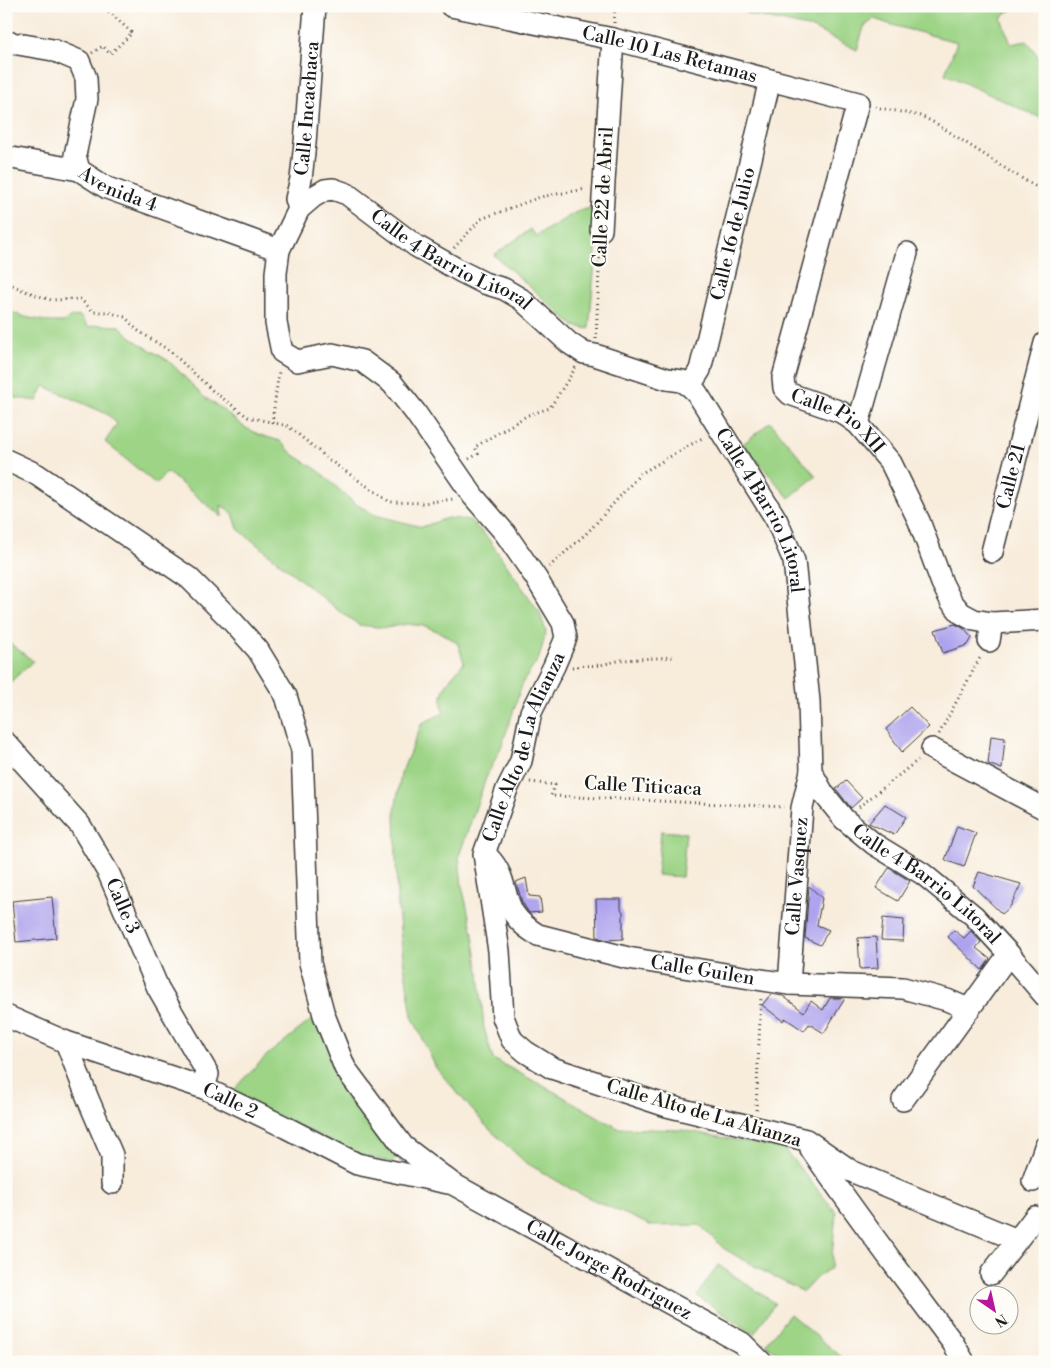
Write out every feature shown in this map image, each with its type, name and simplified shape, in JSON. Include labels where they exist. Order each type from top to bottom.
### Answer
[{"type":"street","name":"Calle Incachaca","points":[[300,209],[296,199],[301,179],[305,144],[314,6]]},
{"type":"street","name":"Calle 10 Las Retamas","points":[[451,6],[613,39],[858,103]]},
{"type":"street","name":"Calle 22 de Abril","points":[[601,230],[613,39]]},
{"type":"street","points":[[6,42],[53,50],[80,61]]},
{"type":"street","name":"Avenida 4","points":[[80,61],[86,78],[87,99],[75,155],[79,170],[107,188],[279,250]]},
{"type":"street","name":"Calle 16 de Julio","points":[[690,386],[700,370],[770,80]]},
{"type":"street","name":"Calle Pio XII","points":[[858,103],[783,378],[784,388],[790,394],[841,412],[858,424],[891,463],[919,521],[942,583],[951,601],[961,613],[990,632],[1045,620]]},
{"type":"street","points":[[6,157],[79,170]]},
{"type":"street","name":"Calle 4 Barrio Litoral","points":[[300,209],[313,197],[325,190],[333,189],[346,194],[416,246],[462,272],[504,289],[520,299],[564,339],[590,354],[682,381],[697,393],[776,518],[794,561],[809,701],[811,771],[824,793],[844,819],[874,844],[923,874],[974,916],[1045,996]]},
{"type":"street","points":[[282,352],[276,323],[276,273],[279,250],[300,209]]},
{"type":"street","points":[[858,424],[907,253]]},
{"type":"street","name":"Calle 21","points":[[992,552],[1045,343]]},
{"type":"street","name":"Calle Alto de La Alianza","points":[[282,352],[297,361],[332,354],[362,361],[392,384],[415,412],[473,496],[505,533],[564,623],[566,638],[531,712],[521,761],[507,789],[484,854],[499,950],[503,1017],[512,1040],[526,1052],[552,1068],[667,1106],[806,1140],[852,1171],[1017,1240]]},
{"type":"street","points":[[6,460],[36,474],[189,578],[232,620],[258,650],[286,696],[302,750],[310,963],[324,1014],[346,1068],[371,1104],[403,1146],[453,1184]]},
{"type":"street","name":"Calle 3","points":[[6,743],[80,825],[109,874],[158,988],[208,1074],[204,1088]]},
{"type":"street","points":[[932,748],[1045,809]]},
{"type":"street","name":"Calle Vasquez","points":[[789,984],[802,808],[811,771]]},
{"type":"street","name":"Calle Guilen","points":[[484,854],[493,862],[499,872],[514,913],[526,928],[538,935],[628,958],[789,984],[903,988],[947,1000],[968,1009]]},
{"type":"street","points":[[903,1100],[1009,954]]},
{"type":"street","name":"Calle 2","points":[[6,1016],[66,1042],[204,1088],[357,1164],[453,1184]]},
{"type":"street","points":[[66,1042],[112,1155],[112,1184]]},
{"type":"street","points":[[806,1140],[844,1196],[964,1362]]},
{"type":"street","points":[[1033,1181],[1045,1147]]},
{"type":"street","name":"Calle Jorge Rodriguez","points":[[453,1184],[742,1343],[761,1362]]},
{"type":"street","points":[[991,1274],[1035,1216]]},
{"type":"path","points":[[80,61],[103,46],[110,54],[132,33],[108,10],[108,6]]},
{"type":"path","points":[[858,103],[921,116],[937,124],[1045,192]]},
{"type":"path","points":[[441,261],[481,219],[540,197],[604,186]]},
{"type":"path","name":"Calle 22 de Abril","points":[[454,468],[478,454],[475,446],[528,415],[550,408],[590,354],[601,230]]},
{"type":"path","points":[[8,283],[51,300],[80,299],[94,312],[108,312],[125,317],[137,330],[170,351],[213,391],[248,417],[288,426],[332,462],[390,502],[424,503],[473,496]]},
{"type":"path","points":[[272,423],[282,352]]},
{"type":"path","points":[[536,578],[589,531],[640,474],[719,428]]},
{"type":"path","points":[[554,666],[577,668],[600,666],[622,660],[673,657]]},
{"type":"path","name":"Calle Titicaca","points":[[507,789],[525,792],[529,782],[555,785],[550,796],[802,808]]},
{"type":"path","points":[[755,1128],[762,980]]},
{"type":"green space","points":[[731,6],[1017,6],[1001,18],[1011,44],[1027,41],[1038,56],[1045,76],[1045,120],[945,74],[957,42],[874,19],[864,27],[857,50],[812,28],[749,14]]},
{"type":"green space","points":[[600,206],[589,329],[574,326],[494,255],[531,229],[536,236],[578,211]]},
{"type":"green space","points":[[6,310],[25,317],[50,322],[63,322],[72,317],[80,316],[88,327],[99,325],[120,326],[134,340],[169,361],[204,397],[244,427],[260,435],[280,441],[294,455],[319,471],[354,503],[375,515],[422,527],[447,518],[470,520],[487,537],[540,613],[546,632],[539,658],[523,682],[502,745],[486,778],[459,856],[462,886],[479,972],[484,1028],[493,1059],[618,1128],[682,1130],[784,1149],[836,1212],[831,1268],[817,1277],[803,1292],[723,1248],[700,1225],[652,1226],[576,1192],[525,1162],[487,1127],[436,1068],[412,1016],[403,958],[397,899],[395,811],[401,774],[422,723],[444,713],[442,705],[443,692],[449,680],[464,663],[458,644],[446,635],[425,626],[406,624],[386,628],[359,625],[238,529],[233,513],[221,505],[222,517],[167,472],[156,484],[105,442],[117,424],[107,414],[44,386],[37,401],[6,395]]},
{"type":"green space","points":[[770,422],[816,476],[789,498],[743,444]]},
{"type":"green space","points":[[6,640],[33,661],[6,686]]},
{"type":"green space","points":[[661,831],[686,833],[682,877],[657,875]]},
{"type":"green space","points":[[315,1017],[399,1152],[392,1163],[361,1155],[253,1105],[234,1090],[266,1056]]},
{"type":"green space","points":[[718,1265],[775,1303],[754,1334],[697,1296]]},
{"type":"green space","points":[[790,1314],[844,1359],[842,1362],[788,1362],[766,1344]]},
{"type":"building","points":[[955,624],[963,628],[972,638],[968,645],[943,653],[935,630]]},
{"type":"building","points":[[910,707],[929,727],[902,752],[886,729]]},
{"type":"building","points":[[991,736],[1005,738],[1002,769],[988,764]]},
{"type":"building","points":[[846,781],[862,798],[851,808],[836,789]]},
{"type":"building","points":[[885,804],[906,817],[894,835],[869,823]]},
{"type":"building","points":[[957,826],[976,833],[964,867],[945,860]]},
{"type":"building","points":[[889,868],[910,881],[898,901],[876,888]]},
{"type":"building","points":[[979,872],[1021,884],[1010,907],[1002,914],[973,886]]},
{"type":"building","points":[[526,878],[529,896],[540,897],[542,912],[529,913],[522,902],[516,882]]},
{"type":"building","points":[[809,886],[822,898],[817,925],[829,930],[820,945],[805,938]]},
{"type":"building","points":[[52,897],[56,938],[16,942],[12,901]]},
{"type":"building","points":[[596,899],[621,899],[623,939],[607,940],[597,937]]},
{"type":"building","points":[[883,918],[904,920],[903,941],[881,940]]},
{"type":"building","points":[[954,930],[964,938],[971,931],[981,942],[976,948],[990,959],[982,970],[948,937]]},
{"type":"building","points":[[876,937],[878,968],[860,969],[858,938]]},
{"type":"building","points":[[771,994],[783,996],[804,1012],[811,1001],[823,1010],[830,998],[842,998],[844,1000],[824,1033],[809,1024],[804,1031],[785,1018],[783,1021],[762,1005]]}]
